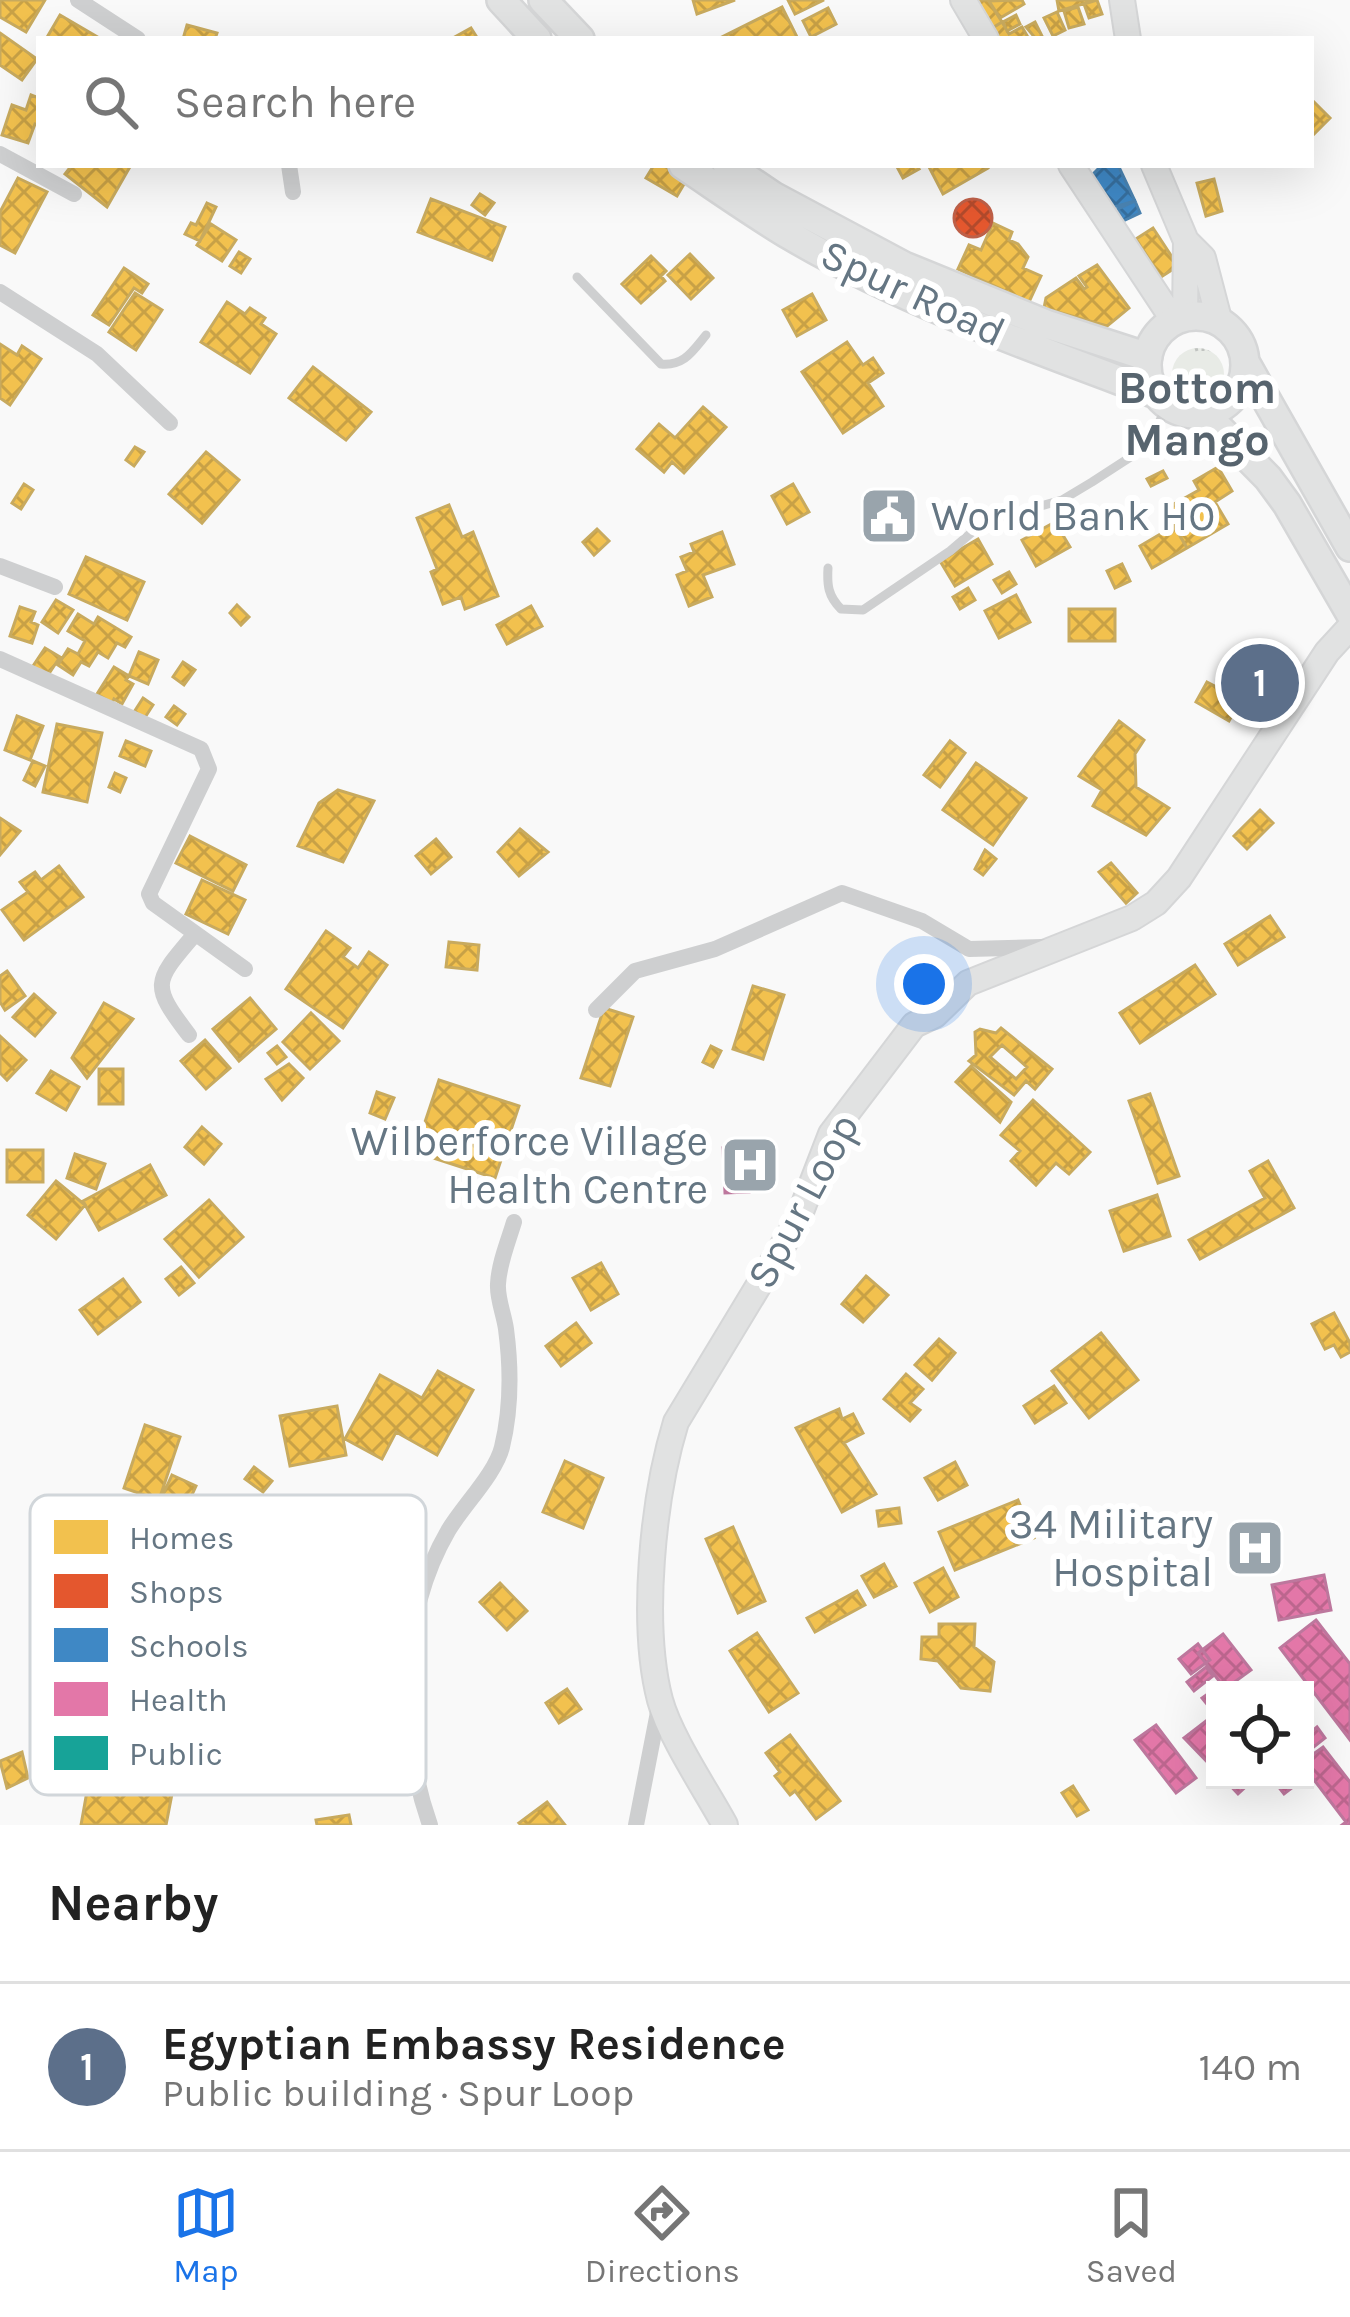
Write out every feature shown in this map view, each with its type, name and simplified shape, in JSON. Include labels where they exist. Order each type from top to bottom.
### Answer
[{"type":"main road","points":[[501,0],[534,36]]},
{"type":"main road","points":[[543,0],[577,36]]},
{"type":"main road","name":"Spur Road","points":[[688,168],[794,238],[900,278],[1148,357]]},
{"type":"main road","name":"Spur Road","points":[[732,168],[900,278],[1018,342],[1162,399]]},
{"type":"main road","points":[[1245,362],[1234,395],[1204,413],[1179,411],[1162,399],[1150,381],[1148,357],[1157,335],[1179,319],[1220,323],[1240,345],[1245,362],[1350,547]]},
{"type":"main road","points":[[1204,413],[1287,504],[1350,613]]},
{"type":"street","points":[[78,0],[132,36]]},
{"type":"street","points":[[963,0],[984,36]]},
{"type":"street","points":[[1122,0],[1128,36]]},
{"type":"street","points":[[0,154],[74,194]]},
{"type":"street","points":[[289,168],[293,192]]},
{"type":"street","points":[[1073,168],[1179,319]]},
{"type":"street","points":[[1155,168],[1186,242],[1203,258],[1220,323]]},
{"type":"street","points":[[1179,319],[1186,242]]},
{"type":"street","points":[[0,292],[97,354],[170,423]]},
{"type":"street","points":[[0,566],[55,587]]},
{"type":"street","name":"Spur Loop","points":[[725,1825],[661,1702],[652,1611],[653,1535],[665,1457],[676,1422],[797,1222],[832,1133],[914,1025],[935,1015],[968,982],[1132,918],[1156,903],[1179,878],[1327,652],[1350,627]]},
{"type":"street","points":[[0,659],[201,749],[209,769],[149,894],[153,903],[245,969]]},
{"type":"street","points":[[596,1010],[635,971],[716,949],[842,893],[922,921],[969,949],[1055,946]]},
{"type":"street","points":[[189,1035],[161,998],[161,978],[195,934]]},
{"type":"street","points":[[426,1581],[446,1533],[502,1450],[510,1401],[506,1329],[497,1291],[514,1222]]},
{"type":"street","points":[[636,1825],[661,1702]]},
{"type":"street","points":[[421,1795],[430,1825]]},
{"type":"lane","points":[[577,278],[661,364],[675,365],[688,358],[706,335]]},
{"type":"lane","points":[[828,568],[833,601],[841,609],[862,610],[950,551],[984,522],[1062,500],[1146,447],[1162,399]]},
{"type":"green space","points":[[1198,348],[1216,356],[1224,374],[1216,392],[1198,400],[1180,392],[1172,374],[1180,356]]},
{"type":"building: Homes","points":[[0,0],[45,0],[26,32],[0,17]]},
{"type":"building: Homes","points":[[693,0],[735,0],[697,14]]},
{"type":"building: Homes","points":[[788,0],[824,0],[795,14]]},
{"type":"building: Homes","points":[[975,0],[988,0],[1002,22],[989,30]]},
{"type":"building: Homes","points":[[1022,0],[1024,4],[1000,18],[989,1]]},
{"type":"building: Homes","points":[[1057,0],[1096,0],[1059,11]]},
{"type":"building: Homes","points":[[1097,0],[1102,14],[1089,18],[1084,4]]},
{"type":"building: Homes","points":[[782,7],[796,36],[724,36]]},
{"type":"building: Homes","points":[[1078,7],[1084,24],[1069,28],[1064,11]]},
{"type":"building: Homes","points":[[828,8],[836,24],[810,36],[803,21]]},
{"type":"building: Homes","points":[[1057,12],[1065,30],[1053,36],[1044,18]]},
{"type":"building: Homes","points":[[60,15],[96,36],[48,36]]},
{"type":"building: Homes","points":[[1016,15],[1020,24],[1007,31],[1003,22]]},
{"type":"building: Homes","points":[[1002,22],[1009,34],[1022,27],[1027,36],[993,36],[989,30]]},
{"type":"building: Homes","points":[[1035,22],[1042,36],[1034,36],[1026,27]]},
{"type":"building: Homes","points":[[187,25],[217,33],[216,36],[184,36]]},
{"type":"building: Homes","points":[[0,33],[36,58],[22,80],[0,65]]},
{"type":"building: Homes","points":[[31,95],[36,97],[36,124],[28,143],[2,135],[12,105],[26,110]]},
{"type":"building: Homes","points":[[1314,102],[1330,118],[1314,134]]},
{"type":"building: Homes","points":[[70,168],[129,168],[107,207],[65,174]]},
{"type":"building: Homes","points":[[652,168],[667,168],[687,179],[677,196],[646,178]]},
{"type":"building: Homes","points":[[898,168],[919,169],[903,178]]},
{"type":"building: Homes","points":[[930,168],[988,168],[943,194]]},
{"type":"building: Homes","points":[[18,178],[47,192],[15,253],[0,245],[0,212]]},
{"type":"building: Homes","points":[[1214,179],[1222,211],[1206,216],[1197,183]]},
{"type":"building: Homes","points":[[480,194],[494,203],[485,215],[472,205]]},
{"type":"building: Homes","points":[[431,199],[505,227],[492,260],[418,232]]},
{"type":"building: Homes","points":[[207,203],[216,207],[200,241],[185,234],[191,223],[196,225]]},
{"type":"building: Homes","points":[[993,223],[1012,232],[1009,240],[1028,257],[1023,268],[1041,276],[1029,302],[958,269],[969,245],[981,250]]},
{"type":"building: Homes","points":[[211,224],[236,240],[222,261],[197,245]]},
{"type":"building: Homes","points":[[1153,228],[1178,266],[1161,277],[1136,239]]},
{"type":"building: Homes","points":[[239,252],[250,259],[241,273],[230,266]]},
{"type":"building: Homes","points":[[690,254],[713,278],[691,299],[668,275]]},
{"type":"building: Homes","points":[[651,256],[666,271],[661,276],[665,281],[641,303],[622,284]]},
{"type":"building: Homes","points":[[1097,265],[1129,308],[1107,326],[1044,308],[1046,298],[1076,278],[1087,287],[1079,276]]},
{"type":"building: Homes","points":[[124,268],[148,284],[142,293],[134,288],[109,325],[93,315]]},
{"type":"building: Homes","points":[[135,293],[162,310],[136,350],[109,332]]},
{"type":"building: Homes","points":[[812,294],[826,320],[797,336],[783,310]]},
{"type":"building: Homes","points":[[227,302],[245,314],[250,308],[276,334],[250,373],[201,342]]},
{"type":"building: Homes","points":[[847,342],[863,365],[873,358],[883,373],[868,383],[883,406],[843,433],[802,372]]},
{"type":"building: Homes","points":[[0,344],[17,355],[22,346],[41,359],[10,405],[0,398]]},
{"type":"building: Homes","points":[[313,367],[371,412],[346,440],[289,398]]},
{"type":"building: Homes","points":[[703,407],[726,427],[684,473],[672,462],[664,472],[637,449],[659,424],[675,438]]},
{"type":"building: Homes","points":[[135,447],[144,452],[134,466],[126,460]]},
{"type":"building: Homes","points":[[206,452],[239,480],[202,523],[169,494]]},
{"type":"building: Homes","points":[[1218,467],[1232,491],[1215,502],[1228,524],[1187,548],[1165,509],[1199,490],[1194,481]]},
{"type":"building: Homes","points":[[1163,471],[1167,478],[1151,486],[1147,479]]},
{"type":"building: Homes","points":[[24,484],[33,490],[21,509],[12,503]]},
{"type":"building: Homes","points":[[793,484],[809,512],[787,524],[772,496]]},
{"type":"building: Homes","points":[[449,505],[462,537],[473,532],[498,596],[465,609],[461,597],[443,604],[431,572],[437,569],[417,518]]},
{"type":"building: Homes","points":[[1055,522],[1070,547],[1036,566],[1022,540]]},
{"type":"building: Homes","points":[[1174,526],[1187,548],[1152,568],[1140,546]]},
{"type":"building: Homes","points":[[597,529],[609,541],[594,555],[583,542]]},
{"type":"building: Homes","points":[[722,532],[734,564],[703,575],[712,597],[689,606],[677,575],[687,571],[681,557],[694,552],[691,544]]},
{"type":"building: Homes","points":[[978,539],[992,564],[955,586],[940,561]]},
{"type":"building: Homes","points":[[86,557],[144,582],[127,620],[69,594]]},
{"type":"building: Homes","points":[[1122,564],[1130,581],[1115,588],[1107,571]]},
{"type":"building: Homes","points":[[1009,572],[1016,584],[1002,593],[994,580]]},
{"type":"building: Homes","points":[[968,588],[975,600],[960,609],[953,597]]},
{"type":"building: Homes","points":[[1016,595],[1030,622],[999,638],[985,611]]},
{"type":"building: Homes","points":[[56,600],[73,610],[58,633],[42,622]]},
{"type":"building: Homes","points":[[237,605],[249,617],[241,625],[230,613]]},
{"type":"building: Homes","points":[[531,606],[542,626],[507,644],[497,625]]},
{"type":"building: Homes","points":[[20,607],[35,612],[31,622],[38,625],[32,643],[10,636]]},
{"type":"building: Homes","points":[[1069,609],[1115,609],[1115,641],[1069,641]]},
{"type":"building: Homes","points":[[78,614],[94,624],[98,617],[131,637],[125,647],[117,643],[108,658],[98,652],[89,666],[81,662],[73,675],[58,665],[68,649],[78,654],[85,641],[68,631]]},
{"type":"building: Homes","points":[[45,648],[60,657],[46,678],[31,669]]},
{"type":"building: Homes","points":[[139,652],[158,660],[148,684],[129,676]]},
{"type":"building: Homes","points":[[183,662],[195,670],[184,685],[173,677]]},
{"type":"building: Homes","points":[[114,667],[133,684],[122,704],[97,694]]},
{"type":"building: Homes","points":[[1207,682],[1230,694],[1224,704],[1235,710],[1229,721],[1196,702]]},
{"type":"building: Homes","points":[[143,698],[153,705],[144,719],[134,712]]},
{"type":"building: Homes","points":[[174,706],[185,714],[177,725],[166,717]]},
{"type":"building: Homes","points":[[17,716],[43,726],[30,760],[5,750]]},
{"type":"building: Homes","points":[[1119,721],[1144,740],[1135,754],[1136,787],[1169,808],[1146,835],[1093,806],[1102,790],[1079,776]]},
{"type":"building: Homes","points":[[57,724],[102,733],[87,802],[43,792]]},
{"type":"building: Homes","points":[[126,741],[151,751],[145,766],[120,756]]},
{"type":"building: Homes","points":[[950,741],[965,753],[940,787],[924,775]]},
{"type":"building: Homes","points":[[33,761],[45,766],[35,786],[24,780]]},
{"type":"building: Homes","points":[[976,763],[1026,798],[993,845],[943,810]]},
{"type":"building: Homes","points":[[115,773],[126,778],[120,792],[109,787]]},
{"type":"building: Homes","points":[[338,790],[374,801],[343,862],[298,846],[319,803]]},
{"type":"building: Homes","points":[[1260,810],[1273,823],[1247,849],[1234,836]]},
{"type":"building: Homes","points":[[0,818],[20,831],[0,855]]},
{"type":"building: Homes","points":[[520,829],[548,852],[519,876],[498,852]]},
{"type":"building: Homes","points":[[190,836],[246,865],[233,891],[176,863]]},
{"type":"building: Homes","points":[[436,839],[451,857],[431,874],[416,856]]},
{"type":"building: Homes","points":[[985,850],[996,859],[983,875],[975,869]]},
{"type":"building: Homes","points":[[1111,863],[1137,893],[1126,903],[1099,872]]},
{"type":"building: Homes","points":[[59,866],[83,897],[24,940],[2,910],[28,892],[20,882],[35,872],[41,880]]},
{"type":"building: Homes","points":[[202,880],[245,900],[228,934],[186,914]]},
{"type":"building: Homes","points":[[1270,916],[1284,937],[1238,965],[1225,944]]},
{"type":"building: Homes","points":[[326,931],[350,948],[343,957],[358,968],[369,952],[387,965],[343,1028],[286,989]]},
{"type":"building: Homes","points":[[449,942],[479,945],[477,970],[446,967]]},
{"type":"building: Homes","points":[[1195,965],[1215,994],[1140,1043],[1120,1013]]},
{"type":"building: Homes","points":[[7,971],[25,996],[5,1010],[0,1002],[0,976]]},
{"type":"building: Homes","points":[[753,986],[784,995],[763,1059],[733,1049]]},
{"type":"building: Homes","points":[[34,994],[55,1013],[35,1036],[13,1017]]},
{"type":"building: Homes","points":[[250,998],[276,1029],[239,1061],[213,1029]]},
{"type":"building: Homes","points":[[104,1003],[133,1019],[87,1078],[72,1058]]},
{"type":"building: Homes","points":[[604,1008],[633,1017],[610,1086],[581,1078]]},
{"type":"building: Homes","points":[[311,1013],[339,1041],[310,1069],[283,1042]]},
{"type":"building: Homes","points":[[1001,1028],[1052,1069],[1035,1089],[1026,1081],[1014,1095],[969,1061],[976,1055],[975,1032],[996,1033]],"holes":[[[1002,1045],[1027,1067],[1016,1079],[990,1057]]]},
{"type":"building: Homes","points":[[0,1036],[26,1060],[7,1080],[0,1073]]},
{"type":"building: Homes","points":[[205,1040],[230,1068],[206,1089],[181,1061]]},
{"type":"building: Homes","points":[[277,1046],[286,1057],[277,1064],[268,1053]]},
{"type":"building: Homes","points":[[711,1046],[721,1051],[713,1067],[703,1062]]},
{"type":"building: Homes","points":[[289,1064],[303,1078],[282,1100],[266,1079]]},
{"type":"building: Homes","points":[[971,1066],[1011,1102],[1000,1122],[956,1082]]},
{"type":"building: Homes","points":[[99,1069],[123,1069],[123,1104],[99,1104]]},
{"type":"building: Homes","points":[[51,1071],[79,1087],[66,1110],[37,1093]]},
{"type":"building: Homes","points":[[439,1080],[519,1106],[495,1178],[415,1152]]},
{"type":"building: Homes","points":[[377,1092],[394,1098],[385,1119],[370,1113]]},
{"type":"building: Homes","points":[[1150,1094],[1179,1176],[1158,1183],[1129,1101]]},
{"type":"building: Homes","points":[[1033,1100],[1090,1152],[1069,1174],[1056,1163],[1036,1185],[1011,1161],[1020,1151],[1001,1135]]},
{"type":"building: Homes","points":[[202,1127],[221,1144],[204,1164],[185,1147]]},
{"type":"building: Homes","points":[[7,1150],[43,1150],[43,1182],[7,1182]]},
{"type":"building: Homes","points":[[75,1154],[105,1164],[96,1189],[67,1178]]},
{"type":"building: Homes","points":[[1268,1161],[1294,1208],[1200,1259],[1189,1240],[1265,1198],[1250,1171]]},
{"type":"building: Homes","points":[[150,1165],[166,1195],[99,1230],[83,1201]]},
{"type":"building: Homes","points":[[56,1181],[85,1205],[56,1239],[28,1215]]},
{"type":"building: Homes","points":[[1157,1195],[1170,1236],[1124,1251],[1110,1211]]},
{"type":"building: Homes","points":[[209,1200],[243,1237],[199,1277],[165,1239]]},
{"type":"building: Homes","points":[[601,1263],[618,1294],[591,1310],[573,1278]]},
{"type":"building: Homes","points":[[181,1267],[194,1283],[179,1295],[166,1279]]},
{"type":"building: Homes","points":[[866,1276],[888,1295],[863,1322],[842,1304]]},
{"type":"building: Homes","points":[[123,1279],[140,1302],[98,1334],[80,1310]]},
{"type":"building: Homes","points":[[1334,1313],[1350,1343],[1350,1352],[1341,1357],[1334,1345],[1325,1349],[1312,1324]]},
{"type":"building: Homes","points":[[576,1323],[591,1343],[561,1366],[546,1346]]},
{"type":"building: Homes","points":[[1101,1333],[1138,1380],[1089,1418],[1052,1371]]},
{"type":"building: Homes","points":[[939,1339],[955,1353],[932,1380],[915,1365]]},
{"type":"building: Homes","points":[[438,1371],[473,1390],[437,1455],[396,1432],[382,1459],[345,1439],[380,1375],[422,1398]]},
{"type":"building: Homes","points":[[906,1374],[923,1389],[910,1403],[920,1410],[910,1421],[884,1399]]},
{"type":"building: Homes","points":[[1054,1386],[1066,1403],[1035,1423],[1024,1406]]},
{"type":"building: Homes","points":[[337,1406],[346,1455],[290,1466],[280,1416]]},
{"type":"building: Homes","points":[[839,1409],[842,1419],[853,1414],[863,1433],[844,1443],[876,1494],[842,1512],[796,1428]]},
{"type":"building: Homes","points":[[145,1425],[180,1437],[161,1495],[124,1488]]},
{"type":"building: Homes","points":[[565,1461],[603,1478],[583,1528],[543,1512]]},
{"type":"building: Homes","points":[[955,1462],[967,1485],[938,1500],[925,1478]]},
{"type":"building: Homes","points":[[254,1467],[272,1481],[263,1492],[245,1479]]},
{"type":"building: Homes","points":[[172,1475],[196,1486],[192,1495],[163,1495]]},
{"type":"building: Homes","points":[[1018,1500],[1034,1538],[955,1570],[939,1532]]},
{"type":"building: Homes","points":[[899,1508],[901,1523],[879,1526],[877,1511]]},
{"type":"building: Homes","points":[[733,1527],[765,1601],[738,1613],[706,1539]]},
{"type":"building: Homes","points":[[884,1564],[896,1586],[874,1597],[862,1576]]},
{"type":"building: Homes","points":[[943,1568],[958,1597],[930,1612],[915,1583]]},
{"type":"building: Homes","points":[[500,1583],[527,1611],[507,1630],[480,1602]]},
{"type":"building: Homes","points":[[857,1591],[865,1605],[815,1632],[807,1618]]},
{"type":"building: Homes","points":[[939,1624],[975,1624],[974,1647],[994,1662],[990,1691],[961,1688],[938,1661],[921,1659],[922,1637],[939,1637]]},
{"type":"building: Homes","points":[[757,1633],[798,1693],[769,1712],[730,1651]]},
{"type":"building: Homes","points":[[567,1689],[581,1709],[559,1723],[546,1703]]},
{"type":"building: Homes","points":[[790,1735],[840,1801],[816,1819],[795,1791],[790,1795],[775,1776],[780,1772],[766,1753]]},
{"type":"building: Homes","points":[[22,1752],[28,1778],[7,1788],[0,1761]]},
{"type":"building: Homes","points":[[1073,1786],[1088,1810],[1077,1816],[1062,1793]]},
{"type":"building: Homes","points":[[86,1795],[172,1795],[166,1825],[81,1825]]},
{"type":"building: Homes","points":[[547,1802],[565,1825],[519,1823]]},
{"type":"building: Homes","points":[[349,1815],[351,1825],[317,1825],[316,1820]]},
{"type":"building: Shops","points":[[973,199],[986,205],[992,218],[986,231],[973,237],[960,231],[954,218],[960,205]]},
{"type":"building: Schools","points":[[1099,168],[1119,168],[1135,201],[1107,209],[1093,174]]},
{"type":"building: Schools","points":[[1135,201],[1140,213],[1123,221],[1118,209]]},
{"type":"building: Health","name":"Wilberforce Village Health Centre","points":[[749,1146],[749,1155],[775,1153],[776,1175],[748,1177],[749,1192],[725,1193],[723,1148]]},
{"type":"building: Health","points":[[1324,1575],[1331,1610],[1279,1620],[1272,1585]]},
{"type":"building: Health","points":[[1316,1620],[1350,1664],[1350,1740],[1314,1693],[1314,1681],[1305,1681],[1280,1648]]},
{"type":"building: Health","points":[[1223,1634],[1251,1670],[1236,1681],[1219,1681],[1198,1653]]},
{"type":"building: Health","points":[[1198,1644],[1210,1660],[1191,1674],[1179,1659]]},
{"type":"building: Health","points":[[1206,1667],[1213,1676],[1194,1691],[1187,1682]]},
{"type":"building: Health","points":[[1206,1721],[1206,1761],[1184,1738]]},
{"type":"building: Health","points":[[1156,1725],[1196,1778],[1176,1793],[1135,1740]]},
{"type":"building: Health","points":[[1317,1727],[1325,1738],[1314,1747]]},
{"type":"building: Health","points":[[1323,1747],[1350,1782],[1350,1825],[1342,1825],[1346,1822],[1314,1780],[1314,1754]]},
{"type":"building: Public","points":[[1259,649],[1287,662],[1260,718],[1232,704]]},
{"type":"place","name":"World Bank HO","points":[[889,516]]},
{"type":"place","name":"Egyptian Embassy Residence","points":[[1260,683]]},
{"type":"place","name":"Wilberforce Village Health Centre","points":[[750,1165]]},
{"type":"place","name":"34 Military Hospital","points":[[1255,1548]]},
{"type":"district","name":"Bottom Mango","points":[[1197,414]]}]
